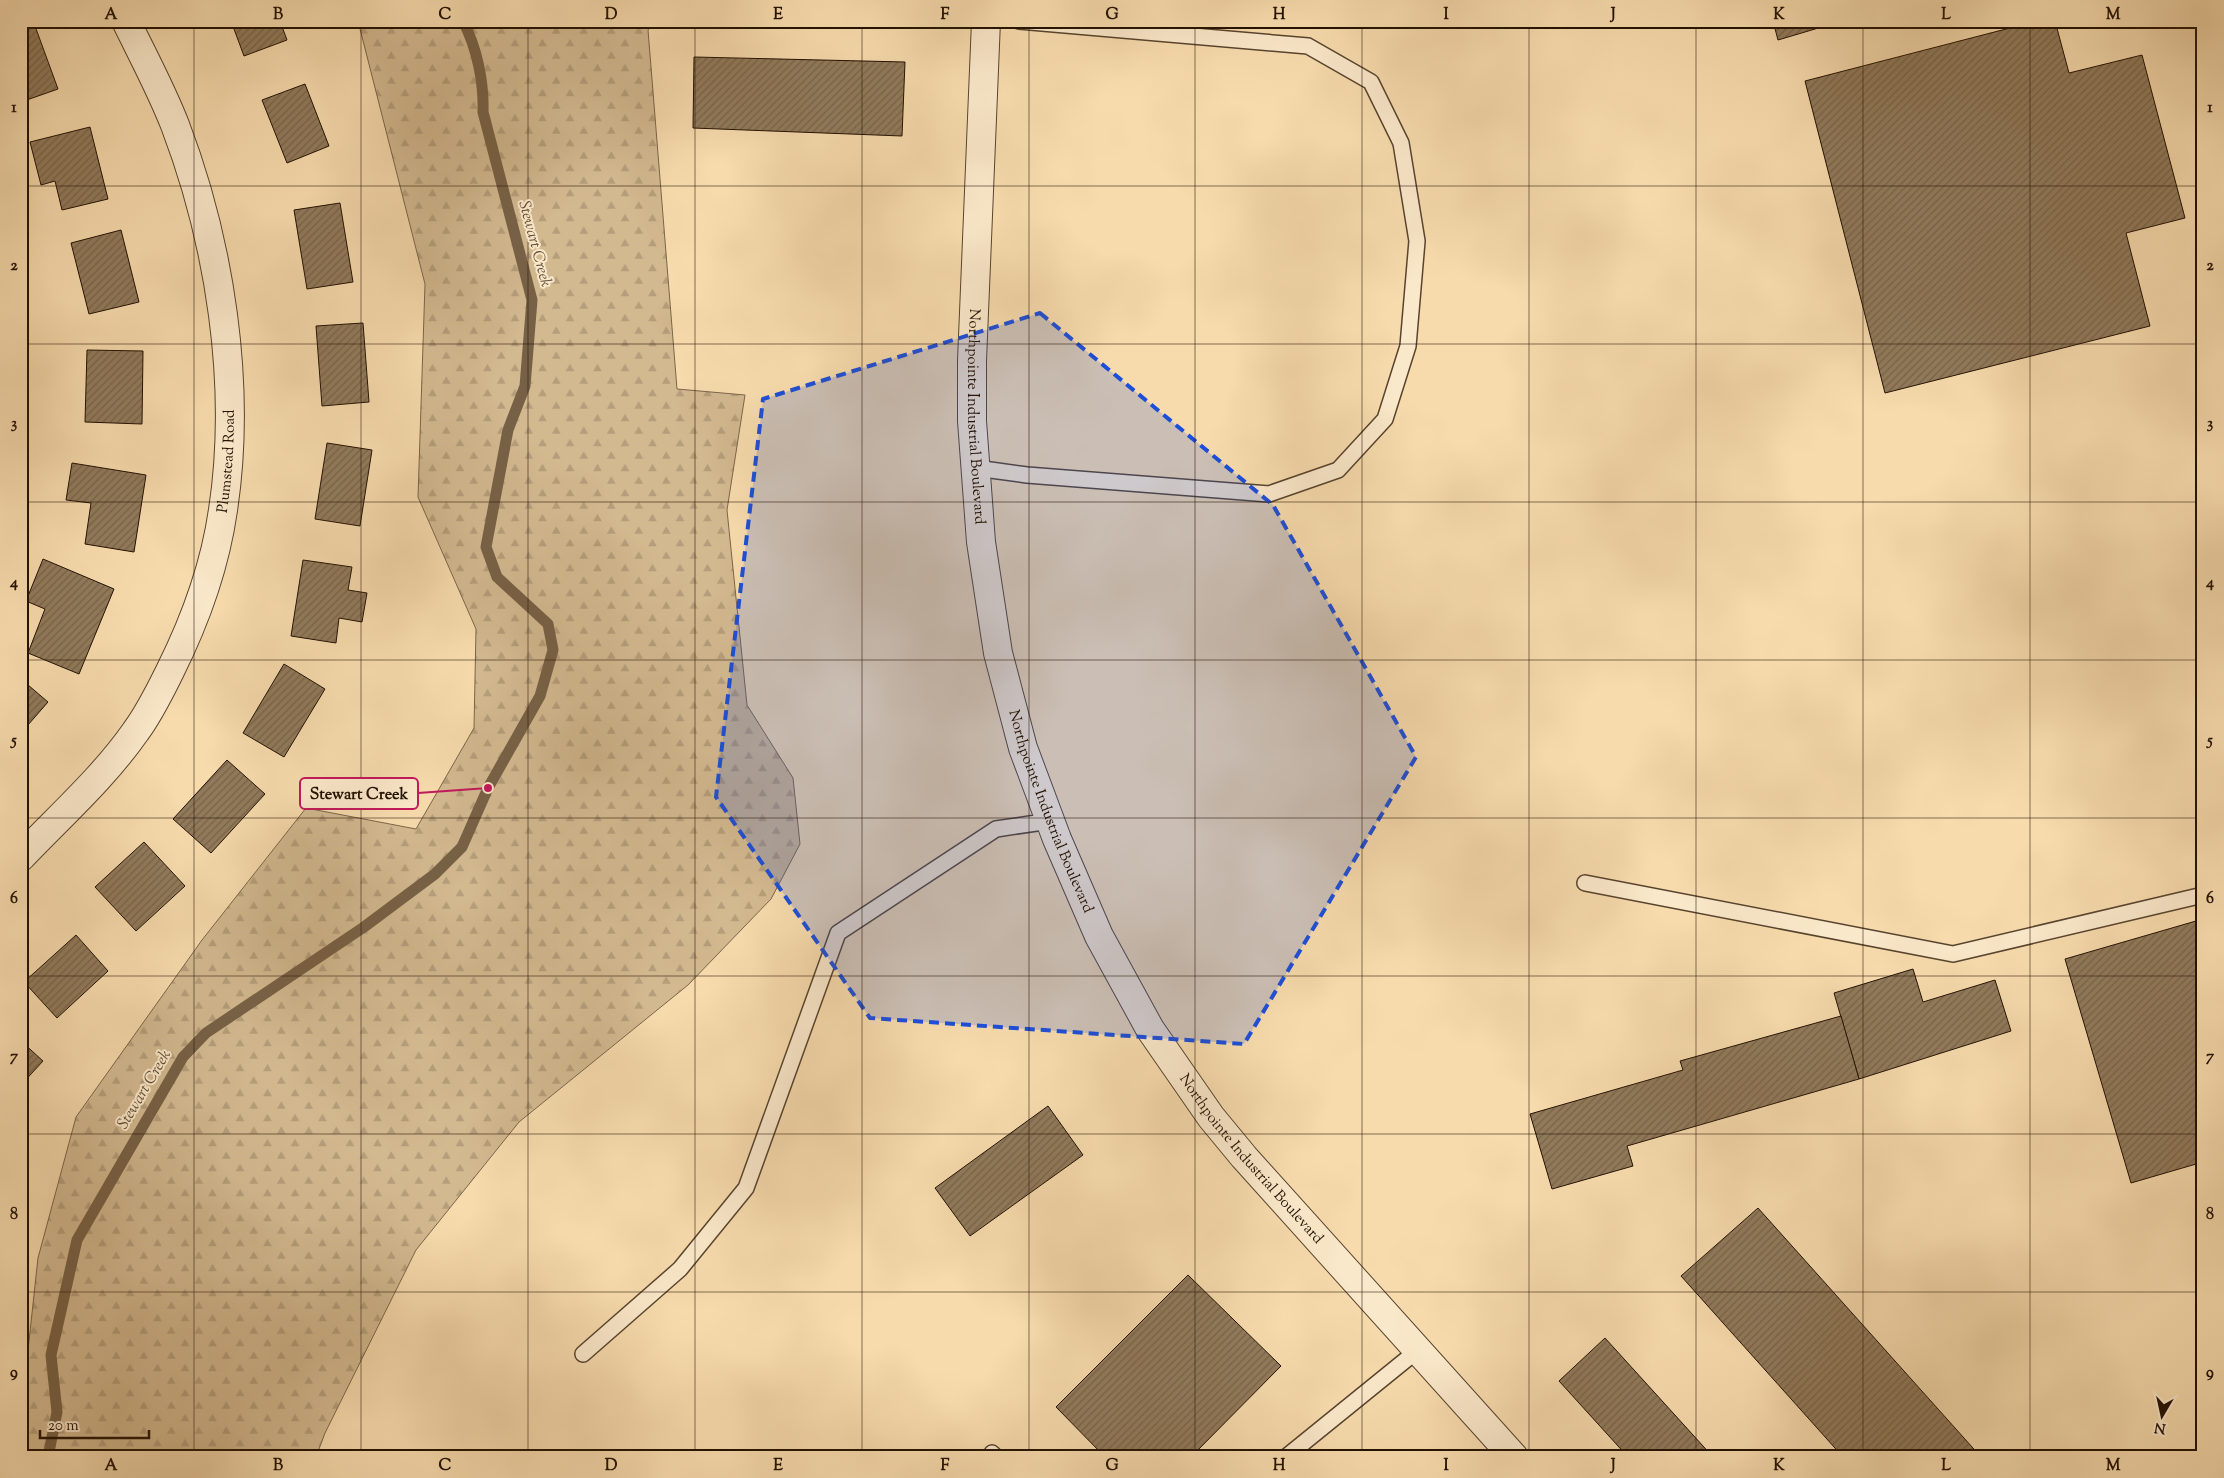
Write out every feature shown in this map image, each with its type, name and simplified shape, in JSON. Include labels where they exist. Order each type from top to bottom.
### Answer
[{"type":"street","name":"Plumstead Road","points":[[21,857],[98,777],[136,732],[152,707],[186,638],[211,566],[223,510],[230,431],[227,351],[214,260],[204,215],[176,128],[158,85],[126,21]]},
{"type":"street","name":"Northpointe Industrial Boulevard","points":[[986,21],[972,361],[976,468],[981,542],[998,653],[1023,748],[1050,821],[1099,936],[1150,1029],[1205,1109],[1244,1157],[1514,1457]]},
{"type":"lane","points":[[976,468],[1027,475],[1269,494],[1338,470],[1385,419],[1408,346],[1417,241],[1401,144],[1371,82],[1308,46],[1019,21]]},
{"type":"lane","points":[[583,1354],[680,1269],[746,1188],[838,933],[996,829],[1050,821]]},
{"type":"lane","points":[[1585,883],[1953,954],[2203,895]]},
{"type":"lane","points":[[1286,1457],[1418,1350]]},
{"type":"highlighted area","points":[[1040,313],[1273,505],[1416,757],[1244,1044],[870,1018],[716,797],[763,399]]},
{"type":"green space","points":[[358,21],[655,21],[648,30],[677,389],[745,395],[727,510],[747,705],[793,778],[800,844],[771,899],[688,985],[519,1122],[416,1250],[325,1433],[316,1457],[21,1457],[21,1415],[38,1258],[76,1117],[202,940],[306,808],[416,829],[474,728],[476,629],[418,497],[425,284]]},
{"type":"building","points":[[231,21],[280,21],[287,40],[244,56]]},
{"type":"building","points":[[1773,21],[1842,21],[1778,40]]},
{"type":"building","points":[[2037,21],[2055,21],[2069,73],[2142,55],[2185,218],[2126,233],[2150,326],[1885,393],[1805,81]]},
{"type":"building","points":[[35,26],[58,89],[21,102],[21,31]]},
{"type":"building","points":[[694,57],[905,62],[902,136],[693,128]]},
{"type":"building","points":[[305,84],[329,146],[287,163],[262,100]]},
{"type":"building","points":[[90,127],[108,199],[62,210],[55,181],[41,185],[30,142]]},
{"type":"building","points":[[340,203],[353,282],[307,289],[294,210]]},
{"type":"building","points":[[121,230],[139,302],[89,314],[71,243]]},
{"type":"building","points":[[363,323],[369,402],[322,406],[316,326]]},
{"type":"building","points":[[87,350],[143,351],[142,424],[85,422]]},
{"type":"building","points":[[327,443],[372,450],[360,526],[315,519]]},
{"type":"building","points":[[72,463],[146,475],[134,552],[85,544],[91,503],[66,500]]},
{"type":"building","points":[[43,559],[114,589],[79,674],[28,653],[45,609],[26,601]]},
{"type":"building","points":[[303,560],[352,567],[348,590],[367,593],[362,622],[339,618],[336,643],[291,636]]},
{"type":"building","points":[[284,664],[325,689],[284,757],[243,733]]},
{"type":"building","points":[[21,679],[48,702],[21,733]]},
{"type":"building","points":[[227,760],[265,794],[211,853],[173,819]]},
{"type":"building","points":[[144,842],[185,886],[136,931],[95,887]]},
{"type":"building","points":[[2196,921],[2203,945],[2203,1162],[2131,1183],[2065,959]]},
{"type":"building","points":[[76,935],[108,971],[57,1018],[24,982]]},
{"type":"building","points":[[1913,969],[1923,1002],[1995,980],[2011,1031],[1859,1079],[1834,993]]},
{"type":"building","points":[[1841,1016],[1859,1079],[1627,1146],[1633,1166],[1552,1189],[1530,1114],[1683,1070],[1680,1061]]},
{"type":"building","points":[[21,1041],[43,1061],[21,1085]]},
{"type":"building","points":[[1048,1106],[1083,1155],[970,1236],[935,1188]]},
{"type":"building","points":[[1758,1208],[1981,1457],[1843,1457],[1681,1276]]},
{"type":"building","points":[[1188,1275],[1281,1366],[1191,1457],[1105,1457],[1056,1407]]},
{"type":"building","points":[[1605,1338],[1713,1457],[1628,1457],[1559,1381]]},
{"type":"waterway","name":"Stewart Creek","points":[[48,1457],[57,1412],[51,1355],[77,1240],[183,1057],[206,1033],[364,927],[435,874],[462,847],[488,788],[540,696],[553,650],[548,624],[497,577],[486,547],[508,430],[525,386],[532,300],[483,112],[479,65],[463,21]]},
{"type":"place","name":"Stewart Creek","points":[[488,788]]}]
